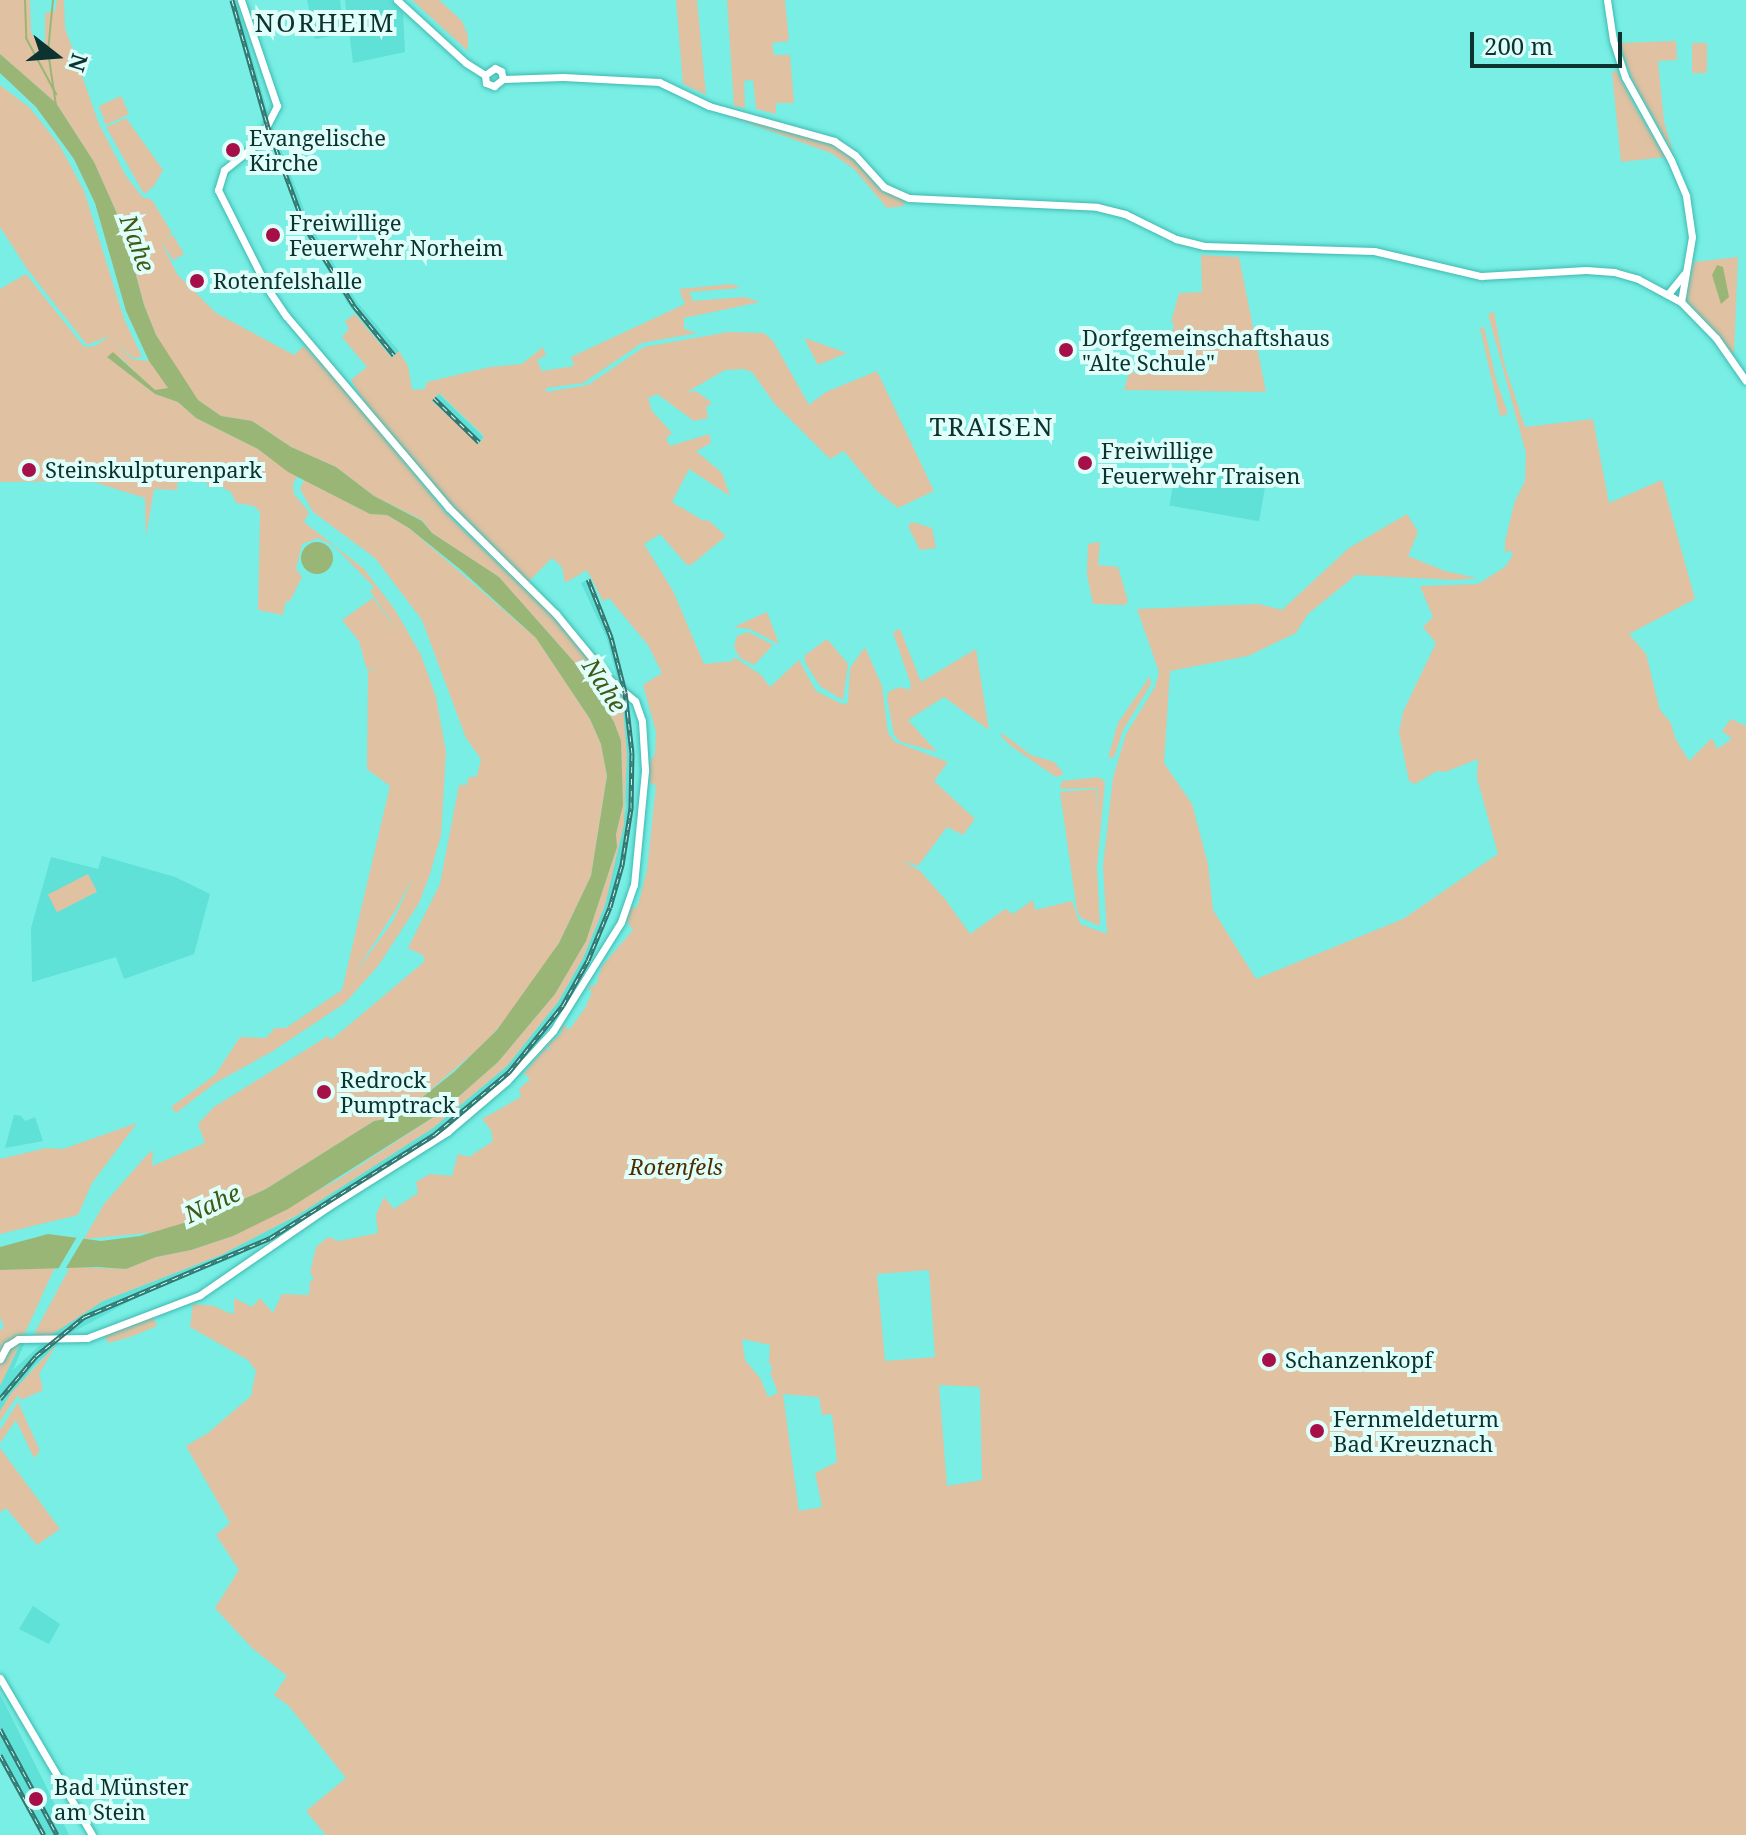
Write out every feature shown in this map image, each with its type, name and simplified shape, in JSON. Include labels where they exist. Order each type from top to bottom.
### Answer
[{"type":"main road","points":[[0,1359],[14,1341],[73,1340],[94,1336],[188,1302],[241,1270],[328,1207],[447,1132],[531,1057],[568,1009],[621,922],[634,885],[645,770],[642,721],[635,701],[611,681],[556,614],[449,508],[280,308],[218,190],[224,170],[258,143],[276,109],[241,0]]},
{"type":"main road","points":[[397,0],[466,63],[485,75],[491,86],[503,79],[579,77],[655,80],[709,106],[834,141],[855,155],[884,187],[909,198],[1097,207],[1125,214],[1182,241],[1213,247],[1374,251],[1481,276],[1586,270],[1614,272],[1681,302],[1716,338],[1746,381]]},
{"type":"main road","points":[[1607,0],[1620,67],[1671,160],[1686,196],[1691,224],[1681,302]]},
{"type":"main road","points":[[485,75],[495,68],[501,71],[503,79]]},
{"type":"main road","points":[[1668,294],[1679,283],[1688,263]]},
{"type":"main road","points":[[0,1678],[92,1835]]},
{"type":"shaded area","points":[[229,0],[236,0],[272,126],[310,225],[357,302],[399,351],[393,358],[348,304],[303,228],[264,123]]},
{"type":"shaded area","points":[[307,0],[340,0],[344,34],[315,39]]},
{"type":"shaded area","points":[[345,0],[391,0],[403,13],[405,52],[353,63]]},
{"type":"shaded area","points":[[0,54],[56,103],[94,162],[123,227],[144,305],[156,335],[198,400],[221,416],[252,421],[291,447],[336,467],[374,496],[422,521],[432,533],[499,577],[583,672],[614,722],[621,741],[623,805],[616,834],[617,847],[586,941],[555,994],[498,1062],[440,1113],[288,1209],[233,1236],[191,1250],[156,1257],[126,1269],[0,1270],[0,1247],[48,1234],[101,1241],[140,1236],[204,1217],[266,1189],[374,1121],[385,1119],[415,1103],[454,1072],[497,1030],[559,943],[591,876],[607,776],[601,744],[590,719],[536,638],[461,570],[409,528],[387,515],[370,514],[288,472],[258,449],[196,418],[178,402],[155,394],[107,357],[113,352],[155,390],[168,388],[149,361],[126,311],[95,203],[74,159],[36,107],[0,73]]},
{"type":"shaded area","points":[[1717,265],[1723,267],[1729,297],[1721,304],[1712,275]]},
{"type":"shaded area","points":[[439,394],[484,437],[478,443],[433,400]]},
{"type":"shaded area","points":[[1176,468],[1266,484],[1259,521],[1169,505]]},
{"type":"shaded area","points":[[317,542],[329,546],[333,558],[329,570],[317,574],[305,570],[301,558],[305,546]]},
{"type":"shaded area","points":[[590,578],[623,675],[634,752],[634,807],[619,886],[599,940],[582,977],[540,1040],[468,1112],[303,1221],[235,1257],[147,1292],[71,1333],[34,1366],[0,1411],[0,1386],[21,1342],[25,1342],[13,1370],[58,1329],[103,1301],[221,1255],[298,1215],[433,1128],[507,1066],[558,1002],[583,958],[605,905],[626,808],[622,697],[607,639],[581,583]]},
{"type":"shaded area","points":[[102,856],[175,877],[210,894],[194,954],[124,979],[116,957],[32,982],[31,928],[51,857],[98,869]]},
{"type":"shaded area","points":[[14,1115],[21,1116],[25,1121],[35,1117],[43,1141],[5,1148]]},
{"type":"shaded area","points":[[33,1606],[60,1624],[49,1644],[19,1629]]},
{"type":"shaded area","points":[[0,1694],[69,1835],[42,1835],[0,1759]]},
{"type":"green space","points":[[0,0],[30,0],[31,32],[45,58],[45,13],[55,11],[57,0],[64,0],[65,28],[99,124],[126,176],[142,197],[152,200],[172,233],[166,238],[173,235],[184,254],[173,260],[161,241],[177,274],[216,313],[294,355],[304,346],[343,387],[447,514],[548,611],[622,697],[627,754],[624,825],[605,905],[583,958],[558,1002],[507,1066],[433,1128],[298,1215],[221,1255],[103,1301],[48,1337],[33,1336],[70,1267],[126,1269],[156,1257],[191,1250],[233,1236],[339,1179],[440,1113],[498,1062],[555,994],[586,941],[617,847],[616,834],[623,805],[621,741],[614,722],[583,672],[499,577],[432,533],[422,520],[374,496],[336,467],[291,447],[252,421],[221,416],[198,400],[185,386],[156,335],[144,305],[123,227],[94,162],[56,103],[0,54]]},
{"type":"green space","points":[[412,0],[439,0],[462,21],[468,36],[468,51]]},
{"type":"green space","points":[[676,0],[697,0],[706,95],[683,84]]},
{"type":"green space","points":[[727,0],[785,0],[789,41],[772,43],[774,55],[790,55],[794,103],[776,103],[776,114],[756,109],[753,80],[744,81],[745,108],[734,106]]},
{"type":"green space","points":[[1676,41],[1677,60],[1658,61],[1664,122],[1674,154],[1633,82],[1619,43]]},
{"type":"green space","points":[[1692,43],[1707,43],[1707,73],[1692,73]]},
{"type":"green space","points":[[1617,71],[1665,157],[1621,162],[1612,72]]},
{"type":"green space","points":[[0,85],[30,108],[60,146],[84,191],[124,319],[142,357],[133,358],[113,340],[132,359],[149,361],[169,388],[155,391],[120,357],[107,357],[155,394],[178,402],[196,418],[258,449],[297,476],[293,484],[294,494],[309,512],[304,522],[364,569],[395,610],[421,655],[436,697],[446,752],[441,835],[419,903],[378,966],[345,1003],[273,1051],[215,1083],[176,1113],[171,1107],[215,1075],[240,1037],[266,1038],[275,1028],[286,1028],[342,990],[390,786],[367,769],[368,671],[380,666],[367,670],[359,641],[342,620],[373,598],[399,633],[370,591],[374,587],[334,546],[318,538],[302,544],[296,569],[302,577],[290,601],[286,601],[283,615],[258,610],[260,512],[254,506],[236,503],[231,492],[222,487],[208,487],[203,474],[179,466],[177,490],[154,489],[146,537],[145,498],[90,481],[0,482],[0,289],[26,274],[84,347],[95,346],[110,336],[87,345],[28,270],[0,227]],"holes":[[[414,875],[393,921],[354,975]]]},
{"type":"green space","points":[[121,96],[129,114],[106,125],[103,120],[107,117],[103,118],[99,106]]},
{"type":"green space","points":[[726,115],[834,145],[856,161],[879,187],[904,201],[904,206],[887,208],[854,169],[831,153]]},
{"type":"green space","points":[[126,118],[163,170],[154,186],[144,194],[106,127]]},
{"type":"green space","points":[[1201,255],[1239,257],[1266,392],[1124,390],[1129,373],[1157,372],[1165,340],[1171,340],[1174,323],[1171,322],[1179,293],[1202,292]]},
{"type":"green space","points":[[1738,257],[1734,355],[1686,300],[1694,262]]},
{"type":"green space","name":"Rotenfels","points":[[732,284],[740,288],[689,292],[693,301],[745,297],[760,302],[684,318],[684,329],[697,333],[642,343],[583,383],[546,388],[546,392],[588,385],[644,347],[729,332],[764,333],[773,341],[809,405],[826,392],[877,371],[934,491],[898,508],[876,490],[844,451],[830,459],[774,403],[752,372],[725,370],[687,392],[696,391],[712,403],[706,407],[708,418],[694,421],[657,394],[648,398],[652,411],[672,433],[666,438],[670,446],[709,434],[711,443],[696,451],[722,473],[730,496],[689,469],[672,502],[704,521],[708,520],[726,536],[691,565],[687,565],[660,534],[644,544],[673,591],[704,664],[733,661],[734,657],[761,675],[770,687],[799,660],[816,691],[842,704],[848,703],[850,668],[865,647],[882,686],[888,733],[895,742],[948,762],[934,781],[975,819],[963,835],[947,827],[918,866],[904,861],[920,871],[970,934],[1005,909],[1013,914],[1033,900],[1035,910],[1072,901],[1080,924],[1107,934],[1103,866],[1113,778],[1126,734],[1155,687],[1159,672],[1137,609],[1258,604],[1282,610],[1349,548],[1407,514],[1418,532],[1408,556],[1445,571],[1477,578],[1455,580],[1356,575],[1308,614],[1296,633],[1248,656],[1170,671],[1164,763],[1192,804],[1208,864],[1213,910],[1256,979],[1403,919],[1498,854],[1477,778],[1478,759],[1445,772],[1437,771],[1415,784],[1409,781],[1399,732],[1403,712],[1436,643],[1423,627],[1433,617],[1420,586],[1478,584],[1505,567],[1513,555],[1510,550],[1505,553],[1505,541],[1515,501],[1525,481],[1526,453],[1488,314],[1494,312],[1504,363],[1525,427],[1593,419],[1609,503],[1662,480],[1695,599],[1629,634],[1646,654],[1660,710],[1671,723],[1675,738],[1689,761],[1712,738],[1717,749],[1732,739],[1722,731],[1731,719],[1746,726],[1746,1835],[326,1835],[306,1811],[346,1778],[289,1706],[274,1695],[287,1676],[252,1648],[215,1608],[239,1570],[216,1535],[230,1523],[186,1446],[208,1433],[251,1396],[256,1371],[248,1360],[190,1327],[193,1304],[214,1306],[231,1314],[234,1313],[234,1298],[252,1307],[260,1298],[273,1313],[282,1294],[309,1295],[310,1282],[314,1278],[310,1273],[316,1247],[328,1237],[339,1241],[378,1233],[376,1215],[384,1197],[394,1209],[418,1193],[416,1182],[430,1174],[452,1176],[458,1154],[469,1157],[493,1141],[491,1130],[482,1119],[521,1097],[519,1089],[530,1079],[524,1073],[545,1048],[551,1051],[547,1045],[562,1033],[561,1027],[564,1025],[569,1030],[585,1008],[592,992],[588,987],[596,985],[602,966],[633,930],[626,920],[632,906],[634,909],[638,905],[647,870],[656,785],[650,784],[649,766],[655,753],[656,732],[643,685],[662,673],[648,645],[609,598],[603,601],[587,570],[565,583],[562,567],[552,558],[528,582],[450,505],[362,399],[351,380],[367,367],[342,337],[349,329],[345,321],[355,314],[392,358],[399,351],[408,366],[412,390],[425,389],[427,382],[490,367],[522,364],[543,347],[546,355],[537,360],[542,371],[574,366],[571,357],[685,304],[679,289]],"holes":[[[439,393],[484,436],[479,444],[432,401]],[[929,1270],[935,1357],[885,1361],[877,1274]],[[742,1339],[770,1345],[769,1363],[773,1368],[770,1372],[778,1393],[768,1397],[760,1378],[745,1360]],[[939,1385],[980,1387],[982,1480],[947,1486]],[[783,1394],[819,1397],[822,1415],[832,1414],[837,1462],[815,1473],[822,1507],[799,1511]]]},
{"type":"green space","points":[[1484,327],[1508,414],[1500,416],[1480,328]]},
{"type":"green space","points":[[804,338],[847,353],[818,365]]},
{"type":"green space","points":[[304,480],[370,514],[387,515],[409,528],[536,638],[590,719],[601,744],[607,776],[591,876],[559,943],[518,1005],[484,1044],[415,1103],[385,1119],[374,1121],[266,1189],[204,1217],[158,1232],[84,1239],[104,1204],[153,1150],[152,1166],[205,1143],[198,1124],[214,1107],[328,1036],[331,1040],[424,962],[424,956],[408,948],[440,884],[459,785],[467,785],[468,778],[477,776],[481,759],[466,738],[422,620],[375,558],[313,512],[300,489]]},
{"type":"green space","points":[[912,522],[932,528],[936,548],[920,550],[908,526]]},
{"type":"green space","points":[[1100,542],[1098,565],[1118,567],[1128,601],[1125,605],[1093,604],[1087,575],[1088,544]]},
{"type":"green space","points":[[767,612],[779,644],[750,629],[734,627]]},
{"type":"green space","points":[[900,629],[921,682],[976,649],[989,730],[944,697],[908,720],[937,752],[901,742],[894,735],[887,697],[889,691],[901,687],[909,690],[911,685],[893,632]]},
{"type":"green space","points":[[748,632],[773,645],[754,665],[740,658],[734,647],[737,636]]},
{"type":"green space","points":[[827,639],[848,664],[843,700],[820,686],[806,664],[804,656]]},
{"type":"green space","points":[[1150,676],[1151,684],[1123,730],[1114,757],[1108,758],[1118,723]]},
{"type":"green space","points":[[1003,734],[1031,755],[1054,762],[1064,774],[1056,777],[1011,746],[1000,735]]},
{"type":"green space","points":[[1099,777],[1105,782],[1097,867],[1100,926],[1081,918],[1077,911],[1060,792],[1096,789],[1096,821],[1097,788],[1060,789],[1062,781]]},
{"type":"green space","points":[[88,874],[97,892],[57,912],[48,894]]},
{"type":"green space","points":[[137,1123],[92,1183],[78,1215],[0,1234],[0,1159],[47,1148],[63,1149]]},
{"type":"green space","points":[[55,1267],[0,1386],[0,1331],[4,1327],[0,1317],[0,1270]]},
{"type":"green space","points":[[153,1317],[157,1326],[133,1336],[109,1343],[103,1336]]},
{"type":"green space","points":[[57,1344],[39,1374],[43,1390],[21,1400],[18,1395],[0,1421],[0,1411],[11,1393]]},
{"type":"green space","points":[[18,1402],[40,1451],[34,1458],[16,1420],[0,1443],[0,1430]]},
{"type":"green space","points":[[0,1448],[60,1529],[37,1545],[6,1508],[0,1512]]},
{"type":"pier","points":[[78,1235],[85,1236],[64,1271],[57,1271]]},
{"type":"waterway","points":[[25,0],[26,38],[56,94]]},
{"type":"waterway","points":[[53,0],[48,51],[56,106]]},
{"type":"railway","points":[[232,0],[268,127],[305,227],[354,306],[394,355]]},
{"type":"railway","points":[[434,398],[479,442]]},
{"type":"railway","points":[[0,1399],[36,1356],[84,1317],[270,1238],[435,1134],[509,1072],[563,1005],[588,960],[610,907],[622,865],[631,808],[632,753],[625,692],[611,637],[588,579]]},
{"type":"railway","points":[[0,1729],[57,1835]]},
{"type":"railway","points":[[0,1755],[44,1835]]},
{"type":"place","name":"Evangelische Kirche","points":[[233,150]]},
{"type":"place","name":"Freiwillige Feuerwehr Norheim","points":[[273,235]]},
{"type":"place","name":"Rotenfelshalle","points":[[197,281]]},
{"type":"place","name":"Dorfgemeinschaftshaus \"Alte Schule\"","points":[[1066,350]]},
{"type":"place","name":"Freiwillige Feuerwehr Traisen","points":[[1085,463]]},
{"type":"place","name":"Steinskulpturenpark","points":[[29,470]]},
{"type":"place","name":"Redrock Pumptrack","points":[[324,1092]]},
{"type":"place","name":"Schanzenkopf","points":[[1269,1360]]},
{"type":"place","name":"Fernmeldeturm Bad Kreuznach","points":[[1317,1431]]},
{"type":"place","name":"Bad Münster am Stein","points":[[36,1799]]},
{"type":"district","name":"NORHEIM","points":[[325,23]]},
{"type":"district","name":"TRAISEN","points":[[992,427]]},
{"type":"water label","name":"Nahe","points":[[138,243]]},
{"type":"water label","name":"Nahe","points":[[605,685]]},
{"type":"water label","name":"Nahe","points":[[212,1203]]}]
